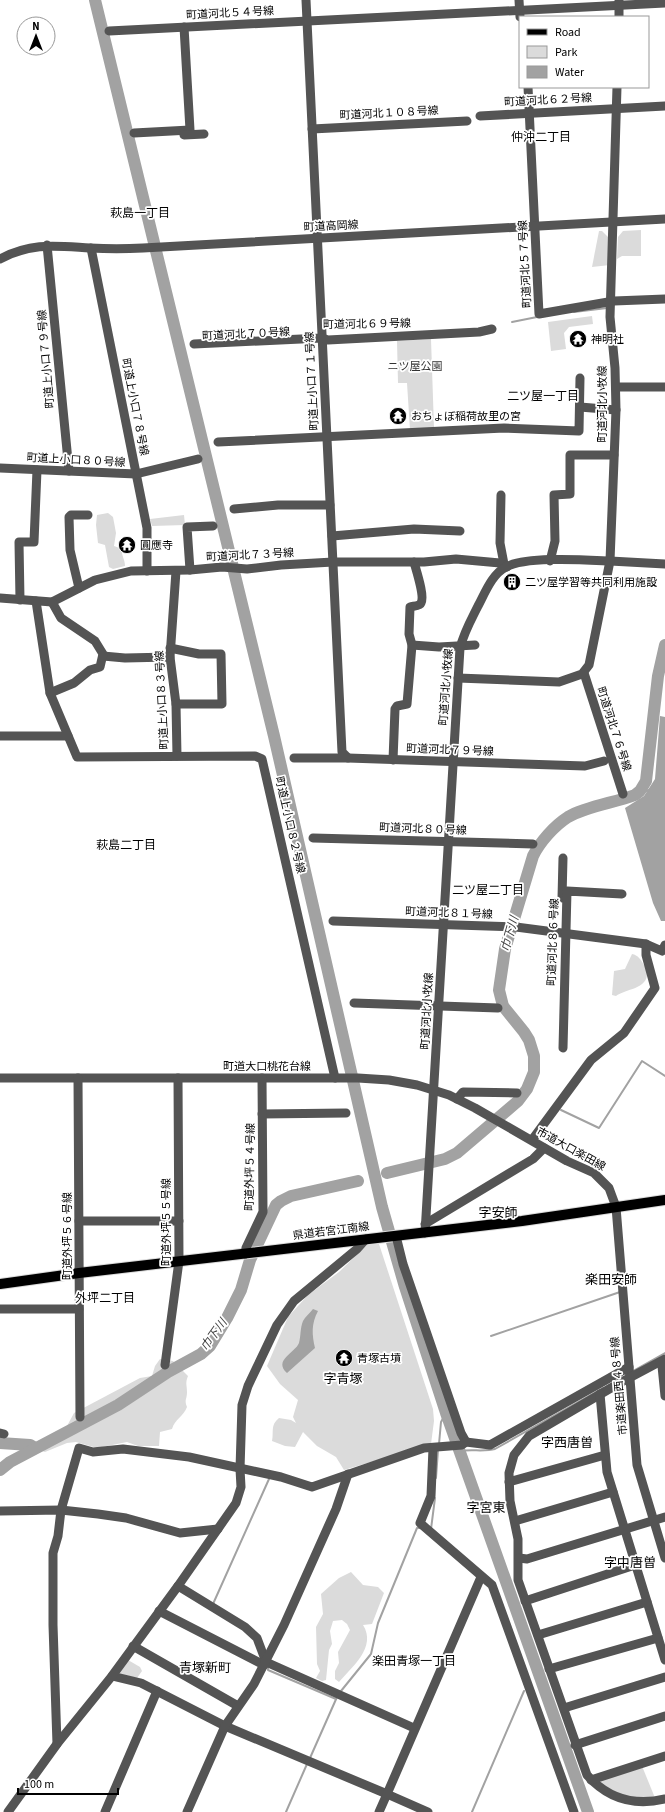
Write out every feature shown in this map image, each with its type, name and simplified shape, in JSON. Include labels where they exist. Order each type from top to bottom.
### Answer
[{"type":"main road","name":"県道若宮江南線","points":[[0,1284],[79,1273],[396,1236],[425,1228],[522,1221],[665,1200]]},
{"type":"street","name":"町道上小口７１号線","points":[[306,0],[342,752],[348,758]]},
{"type":"street","points":[[520,0],[523,14]]},
{"type":"street","points":[[523,14],[525,0]]},
{"type":"street","name":"町道河北５４号線","points":[[109,31],[307,21],[523,14],[619,3],[665,3]]},
{"type":"street","points":[[619,3],[619,16]]},
{"type":"street","points":[[184,27],[190,130],[134,134],[143,137],[204,134]]},
{"type":"street","points":[[524,88],[528,115]]},
{"type":"street","points":[[528,88],[535,317]]},
{"type":"street","name":"町道河北小牧線","points":[[581,674],[589,665],[610,561],[616,387],[610,302],[617,88]]},
{"type":"street","name":"町道河北６２号線","points":[[480,116],[616,111],[665,106]]},
{"type":"street","points":[[616,111],[665,112]]},
{"type":"street","name":"町道河北１０８号線","points":[[312,126],[441,118],[441,123],[467,121]]},
{"type":"street","name":"町道高岡線","points":[[0,259],[22,249],[47,245],[90,248],[159,248],[665,219]]},
{"type":"street","name":"町道河北５７号線","points":[[533,227],[539,314],[610,302],[665,299]]},
{"type":"street","name":"町道上小口７９号線","points":[[47,245],[69,471]]},
{"type":"street","name":"町道上小口７８号線","points":[[90,248],[147,528],[147,571]]},
{"type":"street","name":"町道河北６９号線","points":[[194,346],[479,332],[492,329]]},
{"type":"street","points":[[218,442],[504,428],[579,431],[580,378]]},
{"type":"street","points":[[616,387],[665,387]]},
{"type":"street","points":[[580,407],[616,410]]},
{"type":"street","points":[[550,561],[555,541],[554,495],[570,494],[570,455],[614,454]]},
{"type":"street","name":"町道上小口８０号線","points":[[0,468],[136,474],[198,459]]},
{"type":"street","points":[[20,600],[19,542],[34,542],[37,470]]},
{"type":"street","points":[[500,495],[500,543],[505,565],[521,562],[550,561],[610,561],[665,564]]},
{"type":"street","points":[[234,509],[278,505],[330,506]]},
{"type":"street","points":[[78,588],[70,550],[69,517],[71,515],[88,515]]},
{"type":"street","points":[[190,570],[187,527],[213,526]]},
{"type":"street","points":[[332,536],[414,529],[460,531]]},
{"type":"street","name":"町道河北７３号線","points":[[52,602],[95,580],[131,571],[176,571],[226,568],[240,569],[333,562],[414,562],[463,559],[505,565]]},
{"type":"street","points":[[393,760],[395,709],[397,706],[407,704],[412,645],[409,634],[410,607],[420,604],[422,598],[414,562]]},
{"type":"street","name":"町道河北小牧線","points":[[425,1228],[435,1090],[460,646],[465,629],[485,592],[505,565]]},
{"type":"street","name":"町道上小口８３号線","points":[[176,571],[170,652],[176,704],[177,756]]},
{"type":"street","points":[[0,598],[52,602],[61,618],[95,641],[101,648],[103,656],[100,667],[90,670],[74,683],[50,693]]},
{"type":"street","points":[[0,736],[68,736],[50,693],[36,601]]},
{"type":"street","points":[[412,645],[439,647],[475,645]]},
{"type":"street","points":[[103,656],[125,658],[170,652],[221,654],[222,704],[176,704]]},
{"type":"street","points":[[458,678],[559,682],[581,674]]},
{"type":"street","name":"町道河北７６号線","points":[[581,674],[623,794]]},
{"type":"street","name":"町道上小口８２号線","points":[[68,736],[76,757],[255,756],[262,760],[340,1078]]},
{"type":"street","name":"町道河北７９号線","points":[[294,758],[348,758],[585,766],[604,761]]},
{"type":"street","name":"町道河北８０号線","points":[[313,838],[533,844]]},
{"type":"street","points":[[560,1048],[563,858]]},
{"type":"street","name":"町道河北８６号線","points":[[562,888],[623,892],[567,891],[563,933]]},
{"type":"street","name":"町道河北８１号線","points":[[333,921],[511,927],[646,944],[662,951],[665,945]]},
{"type":"street","points":[[532,1140],[591,1060],[624,1033],[655,988],[646,955],[646,944]]},
{"type":"street","points":[[354,1003],[498,1008]]},
{"type":"street","name":"町道大口桃花台線","points":[[0,1078],[358,1078],[400,1082],[435,1090],[457,1099],[522,1135]]},
{"type":"street","name":"町道外坪５６号線","points":[[78,1078],[80,1417]]},
{"type":"street","name":"町道外坪５５号線","points":[[165,1365],[179,1261],[178,1078]]},
{"type":"street","name":"町道外坪５４号線","points":[[246,1253],[246,1248],[263,1212],[262,1078]]},
{"type":"street","points":[[457,1099],[463,1092],[517,1093]]},
{"type":"street","points":[[262,1114],[346,1113]]},
{"type":"street","name":"市道大口楽田線","points":[[522,1135],[599,1177],[612,1194],[616,1207]]},
{"type":"street","points":[[425,1228],[533,1160],[544,1148]]},
{"type":"street","name":"市道楽田西４８号線","points":[[616,1207],[637,1465],[665,1558]]},
{"type":"street","points":[[79,1223],[178,1222]]},
{"type":"street","points":[[396,1236],[403,1264],[464,1443]]},
{"type":"street","points":[[8,1812],[56,1744],[112,1676],[178,1586],[236,1503],[241,1488],[240,1469],[242,1405],[248,1386],[277,1325],[294,1301],[357,1249],[366,1239]]},
{"type":"street","points":[[0,1309],[79,1309]]},
{"type":"street","points":[[665,1396],[662,1360],[600,1394],[529,1436],[521,1444],[513,1459],[509,1482],[510,1501],[518,1539],[518,1580],[564,1708],[575,1745],[587,1775],[608,1794],[626,1800],[642,1802],[665,1799]]},
{"type":"street","points":[[56,1744],[52,1574],[53,1553],[58,1536],[61,1510],[79,1448],[93,1452],[123,1449],[190,1457],[281,1477],[312,1488],[424,1448],[464,1443],[490,1446],[629,1367]]},
{"type":"street","points":[[600,1394],[607,1472],[665,1660]]},
{"type":"street","points":[[433,1448],[431,1496],[420,1523],[492,1585],[574,1812]]},
{"type":"street","points":[[509,1482],[606,1455]]},
{"type":"street","points":[[187,1812],[225,1726],[265,1664],[336,1509],[348,1474]]},
{"type":"street","points":[[515,1521],[613,1492]]},
{"type":"street","points":[[0,1511],[61,1510],[126,1518],[180,1533],[218,1529]]},
{"type":"street","points":[[519,1558],[527,1559],[665,1517]]},
{"type":"street","points":[[525,1601],[636,1565]]},
{"type":"street","points":[[379,1812],[414,1728],[481,1577]]},
{"type":"street","points":[[178,1586],[245,1627],[257,1638],[265,1664]]},
{"type":"street","points":[[538,1635],[647,1602]]},
{"type":"street","points":[[159,1611],[265,1664],[414,1728]]},
{"type":"street","points":[[549,1669],[658,1638]]},
{"type":"street","points":[[133,1646],[238,1706]]},
{"type":"street","points":[[112,1676],[141,1683],[225,1726],[428,1812]]},
{"type":"street","points":[[564,1708],[665,1677]]},
{"type":"street","points":[[104,1812],[157,1691]]},
{"type":"street","points":[[575,1745],[665,1716]]},
{"type":"street","points":[[591,1780],[665,1756]]},
{"type":"green space","points":[[641,230],[641,256],[622,256],[617,259],[618,237],[623,231]]},
{"type":"green space","points":[[599,231],[602,231],[610,239],[610,265],[592,267]]},
{"type":"green space","points":[[592,316],[593,324],[569,327],[564,333],[566,349],[551,351],[548,322]]},
{"type":"green space","name":"ニツ屋公園","points":[[431,339],[434,428],[410,430],[407,383],[398,383],[397,341]]},
{"type":"green space","points":[[108,513],[113,517],[116,533],[114,546],[122,549],[125,564],[125,566],[113,569],[109,567],[105,545],[98,543],[96,525],[97,515]]},
{"type":"green space","points":[[184,515],[185,525],[152,526],[150,519]]},
{"type":"green space","points":[[632,954],[639,958],[646,968],[646,978],[644,982],[635,988],[616,996],[612,995],[614,971],[625,969]]},
{"type":"green space","points":[[368,1244],[379,1244],[433,1409],[434,1421],[431,1444],[344,1470],[336,1457],[317,1446],[303,1432],[295,1447],[285,1446],[272,1441],[273,1426],[279,1418],[291,1420],[296,1423],[293,1417],[298,1400],[280,1384],[267,1366],[288,1317],[308,1295],[339,1272]]},
{"type":"green space","points":[[160,1359],[173,1361],[188,1376],[186,1382],[187,1407],[172,1429],[160,1432],[159,1446],[138,1446],[127,1442],[97,1448],[76,1442],[67,1443],[45,1452],[29,1447],[67,1426],[74,1413],[140,1378],[152,1376],[155,1366]]},
{"type":"green space","points":[[351,1572],[363,1585],[378,1587],[384,1593],[372,1624],[363,1625],[367,1633],[365,1649],[356,1663],[339,1682],[335,1679],[335,1671],[339,1663],[338,1652],[350,1630],[347,1624],[342,1620],[333,1621],[330,1631],[332,1644],[329,1650],[326,1680],[322,1681],[316,1678],[320,1671],[317,1664],[316,1627],[323,1614],[321,1594],[339,1578]]},
{"type":"green space","points":[[128,1660],[140,1667],[142,1671],[137,1678],[120,1674],[119,1672]]},
{"type":"green space","points":[[642,1766],[655,1798],[625,1796],[611,1790],[600,1781]]},
{"type":"water","points":[[660,716],[665,717],[665,921],[661,921],[653,903],[625,808],[644,796],[655,779]]},
{"type":"water","points":[[313,1309],[318,1311],[314,1320],[313,1330],[315,1348],[287,1373],[282,1364],[286,1357],[297,1347],[303,1321]]},
{"type":"waterway","points":[[95,0],[274,736],[382,1207],[405,1287],[446,1413],[588,1812]]},
{"type":"waterway","points":[[574,312],[607,308]]},
{"type":"waterway","points":[[512,322],[537,317]]},
{"type":"waterway","name":"巾下川","points":[[387,1173],[445,1159],[457,1153],[518,1101],[527,1089],[534,1072],[534,1056],[529,1040],[503,1006],[499,990],[505,949],[533,856],[539,845],[568,817],[592,807],[627,798],[640,791],[646,781],[658,676],[665,645]]},
{"type":"waterway","name":"巾下川","points":[[635,795],[649,790]]},
{"type":"waterway","points":[[561,1110],[599,1128],[642,1061],[665,1076]]},
{"type":"waterway","name":"巾下川","points":[[0,1470],[10,1462],[118,1405],[168,1372],[201,1354],[210,1346],[227,1318],[241,1290],[250,1260],[276,1205],[291,1196],[358,1181]]},
{"type":"waterway","points":[[491,1336],[620,1292]]},
{"type":"waterway","points":[[633,1371],[665,1353]]},
{"type":"waterway","points":[[460,1451],[495,1449],[603,1388]]},
{"type":"waterway","points":[[439,1444],[441,1422],[446,1413]]},
{"type":"waterway","points":[[0,1443],[30,1445],[35,1448]]},
{"type":"waterway","points":[[436,1478],[438,1450]]},
{"type":"waterway","points":[[213,1604],[269,1479]]},
{"type":"waterway","points":[[431,1529],[435,1498]]},
{"type":"waterway","points":[[341,1691],[371,1654],[378,1623],[417,1528],[421,1528]]},
{"type":"waterway","points":[[268,1666],[268,1670],[336,1699]]},
{"type":"waterway","points":[[472,1812],[524,1691]]},
{"type":"waterway","points":[[310,1758],[337,1697]]},
{"type":"waterway","points":[[286,1812],[307,1764]]},
{"type":"place","name":"神明社","points":[[578,339]]},
{"type":"place","name":"おちょぼ稲荷故里の宮","points":[[398,416]]},
{"type":"place","name":"圓應寺","points":[[127,545]]},
{"type":"place","name":"二ツ屋学習等共同利用施設","points":[[512,582]]},
{"type":"place","name":"青塚古墳","points":[[344,1358]]},
{"type":"district","name":"仲沖二丁目","points":[[541,137]]},
{"type":"district","name":"萩島一丁目","points":[[140,213]]},
{"type":"district","name":"二ツ屋一丁目","points":[[543,396]]},
{"type":"district","name":"萩島二丁目","points":[[126,845]]},
{"type":"district","name":"二ツ屋二丁目","points":[[488,890]]},
{"type":"district","name":"字安師","points":[[498,1213]]},
{"type":"district","name":"楽田安師","points":[[611,1280]]},
{"type":"district","name":"外坪二丁目","points":[[105,1298]]},
{"type":"district","name":"字青塚","points":[[343,1379]]},
{"type":"district","name":"字西唐曽","points":[[567,1443]]},
{"type":"district","name":"字宮東","points":[[486,1508]]},
{"type":"district","name":"字中唐曽","points":[[630,1563]]},
{"type":"district","name":"楽田青塚一丁目","points":[[414,1661]]},
{"type":"district","name":"青塚新町","points":[[205,1668]]}]
